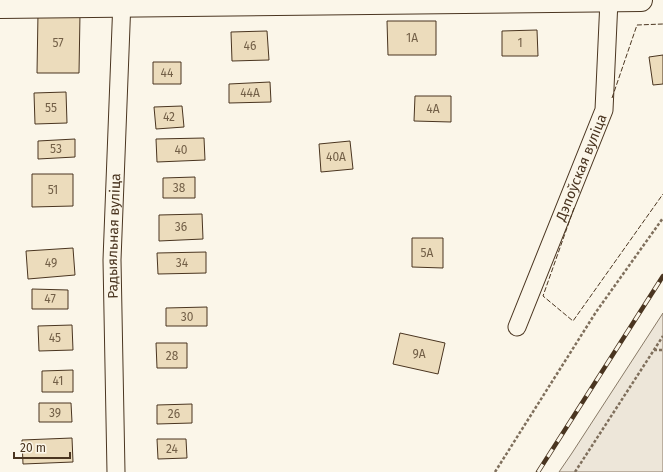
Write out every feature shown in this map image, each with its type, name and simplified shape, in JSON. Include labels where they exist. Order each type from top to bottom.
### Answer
[{"type":"street","points":[[0,7],[122,3],[641,0]]},
{"type":"street","name":"Дэпоўская вуліца","points":[[517,327],[604,110],[609,1]]},
{"type":"street","name":"Радыяльная вуліца","points":[[116,472],[112,260],[122,3]]},
{"type":"path","points":[[495,472],[596,312],[663,218]]},
{"type":"path","points":[[575,472],[663,336]]},
{"type":"path","points":[[654,350],[663,350]]},
{"type":"shaded area","points":[[663,313],[663,472],[559,472],[572,453]]},
{"type":"building","points":[[38,13],[80,14],[79,73],[37,73]]},
{"type":"building","points":[[387,21],[436,21],[436,55],[388,55]]},
{"type":"building","points":[[537,30],[538,56],[502,56],[502,31]]},
{"type":"building","points":[[267,31],[269,60],[232,61],[231,32]]},
{"type":"building","points":[[663,55],[663,84],[653,85],[649,57]]},
{"type":"building","points":[[153,62],[181,62],[181,84],[153,84]]},
{"type":"building","points":[[270,82],[271,102],[229,103],[229,84]]},
{"type":"building","points":[[66,92],[67,123],[35,124],[34,93]]},
{"type":"building","points":[[415,96],[451,96],[451,122],[414,121]]},
{"type":"building","points":[[182,106],[184,127],[156,129],[154,107]]},
{"type":"building","points":[[204,138],[205,160],[157,162],[156,139]]},
{"type":"building","points":[[75,139],[75,157],[38,159],[38,141]]},
{"type":"building","points":[[350,141],[353,169],[321,172],[319,144]]},
{"type":"building","points":[[32,174],[73,174],[73,206],[32,207]]},
{"type":"building","points":[[195,177],[195,198],[163,198],[163,178]]},
{"type":"building","points":[[202,214],[203,239],[159,241],[159,215]]},
{"type":"building","points":[[412,238],[443,238],[443,268],[412,267]]},
{"type":"building","points":[[73,248],[75,275],[28,279],[26,251]]},
{"type":"building","points":[[206,252],[206,273],[158,274],[157,253]]},
{"type":"building","points":[[32,289],[68,290],[68,309],[32,309]]},
{"type":"building","points":[[207,307],[207,326],[166,326],[166,308]]},
{"type":"building","points":[[72,325],[73,350],[39,351],[38,326]]},
{"type":"building","points":[[400,333],[445,343],[438,374],[393,364]]},
{"type":"building","points":[[156,343],[187,343],[187,368],[157,368]]},
{"type":"building","points":[[73,370],[73,392],[42,392],[42,371]]},
{"type":"building","points":[[39,403],[71,403],[72,422],[39,422]]},
{"type":"building","points":[[192,404],[192,423],[157,424],[157,405]]},
{"type":"building","points":[[72,438],[73,462],[23,464],[22,440]]},
{"type":"building","points":[[157,439],[186,439],[187,458],[158,459]]},
{"type":"railway","points":[[538,472],[663,276]]},
{"type":"fence","points":[[612,98],[637,25],[663,24]]},
{"type":"fence","points":[[574,208],[543,296],[573,321],[663,194]]}]
